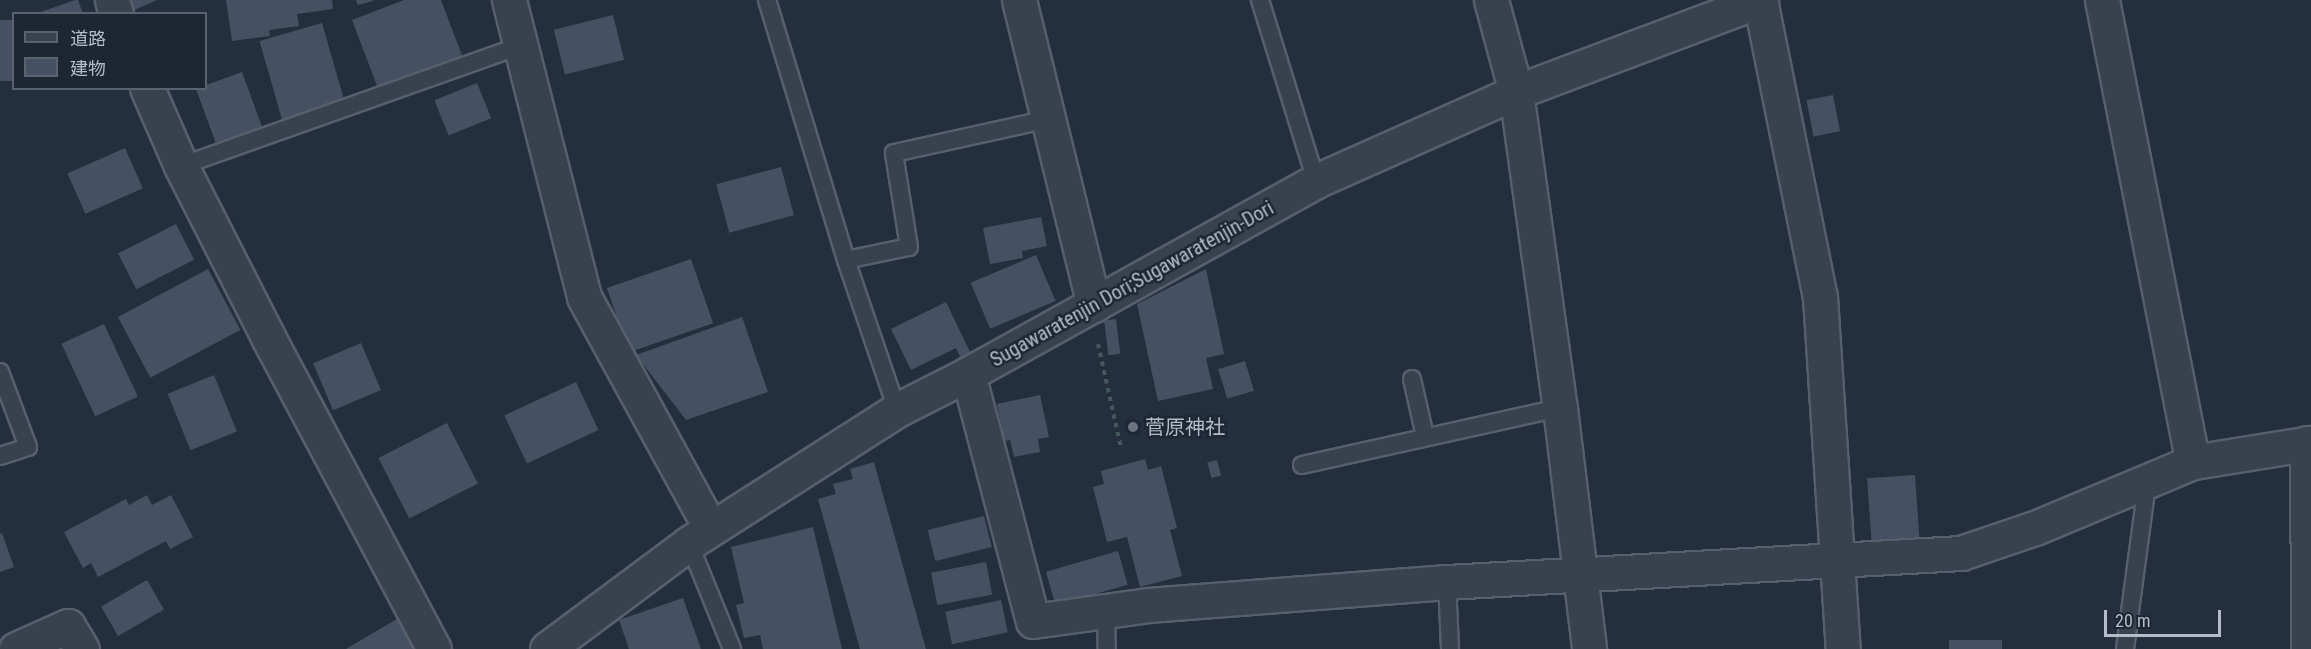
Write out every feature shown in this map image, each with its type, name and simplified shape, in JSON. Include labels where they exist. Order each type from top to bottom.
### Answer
[{"type":"street","points":[[509,0],[584,297],[700,536]]},
{"type":"street","points":[[1019,0],[1090,307]]},
{"type":"street","points":[[1491,0],[1516,92],[1560,408],[1589,649]]},
{"type":"street","points":[[1761,0],[1820,297],[1843,649]]},
{"type":"street","name":"Sugawaratenjin Dori;Sugawaratenjin-Dori","points":[[547,649],[700,536],[897,410],[968,375],[1316,182],[1516,92],[1761,0]]},
{"type":"street","points":[[2102,0],[2193,462]]},
{"type":"street","points":[[148,90],[182,166],[434,649]]},
{"type":"street","points":[[968,375],[1033,621],[1106,610],[1447,582],[1581,573],[1838,563],[1961,553],[2147,484],[2193,462],[2309,443],[2308,649]]},
{"type":"street","points":[[16,649],[68,626],[82,649]]},
{"type":"lane","points":[[768,0],[846,260],[897,410]]},
{"type":"lane","points":[[1260,0],[1316,182]]},
{"type":"lane","points":[[182,166],[520,46]]},
{"type":"lane","points":[[846,260],[909,248],[894,153],[1048,119]]},
{"type":"lane","points":[[0,372],[28,447],[0,456]]},
{"type":"lane","points":[[1412,379],[1425,436]]},
{"type":"lane","points":[[1302,465],[1560,408]]},
{"type":"lane","points":[[2125,649],[2147,484]]},
{"type":"lane","points":[[700,536],[732,649]]},
{"type":"lane","points":[[1447,582],[1450,649]]},
{"type":"lane","points":[[1106,610],[1107,649]]},
{"type":"path","points":[[1090,307],[1121,448]]},
{"type":"building","points":[[78,0],[82,12],[41,12]]},
{"type":"building","points":[[130,0],[157,0],[134,10]]},
{"type":"building","points":[[226,0],[332,0],[333,9],[297,14],[299,26],[269,30],[270,36],[232,41]]},
{"type":"building","points":[[356,0],[373,0],[373,1],[358,5]]},
{"type":"building","points":[[404,0],[441,0],[463,58],[379,91],[352,20]]},
{"type":"building","points":[[613,15],[624,60],[565,74],[554,30]]},
{"type":"building","points":[[0,20],[12,20],[12,81],[0,81]]},
{"type":"building","points":[[322,23],[345,102],[282,120],[260,41]]},
{"type":"building","points":[[242,72],[263,129],[217,146],[196,90],[207,90],[207,85]]},
{"type":"building","points":[[477,83],[491,118],[449,135],[434,100]]},
{"type":"building","points":[[1833,95],[1840,131],[1814,136],[1806,100]]},
{"type":"building","points":[[125,148],[143,188],[85,214],[67,174]]},
{"type":"building","points":[[781,167],[794,215],[729,233],[716,184]]},
{"type":"building","points":[[1041,217],[1047,246],[1022,251],[1023,258],[990,264],[983,228]]},
{"type":"building","points":[[176,224],[194,260],[136,289],[118,254]]},
{"type":"building","points":[[1036,255],[1056,301],[990,329],[971,283]]},
{"type":"building","points":[[691,259],[713,323],[629,352],[607,288]]},
{"type":"building","points":[[208,269],[240,330],[150,378],[118,317]]},
{"type":"building","points":[[1206,269],[1224,354],[1206,358],[1213,389],[1158,401],[1137,304]]},
{"type":"building","points":[[946,302],[971,354],[961,359],[956,348],[911,370],[891,329]]},
{"type":"building","points":[[742,317],[768,392],[686,420],[636,355]]},
{"type":"building","points":[[1116,319],[1120,354],[1108,355],[1104,320]]},
{"type":"building","points":[[104,324],[138,397],[95,416],[61,344]]},
{"type":"building","points":[[361,343],[381,390],[333,410],[313,363]]},
{"type":"building","points":[[1245,361],[1254,391],[1227,399],[1218,369]]},
{"type":"building","points":[[214,375],[237,432],[190,450],[168,394]]},
{"type":"building","points":[[576,382],[598,430],[527,463],[504,415]]},
{"type":"building","points":[[1040,395],[1049,437],[1038,439],[1040,452],[1014,457],[1010,440],[1004,441],[997,404]]},
{"type":"building","points":[[447,423],[478,484],[409,519],[378,458]]},
{"type":"building","points":[[1145,459],[1148,470],[1161,466],[1177,528],[1170,530],[1182,576],[1140,587],[1127,537],[1107,542],[1093,487],[1104,484],[1101,471]]},
{"type":"building","points":[[1217,460],[1221,475],[1211,478],[1207,463]]},
{"type":"building","points":[[874,462],[926,649],[860,649],[818,499],[836,494],[833,484],[853,479],[850,469]]},
{"type":"building","points":[[1915,475],[1919,538],[1872,541],[1867,478]]},
{"type":"building","points":[[147,495],[152,505],[171,495],[193,537],[170,549],[166,541],[98,577],[91,563],[83,568],[64,532],[126,499],[129,505]]},
{"type":"building","points":[[984,516],[992,547],[935,561],[928,530]]},
{"type":"building","points":[[813,527],[842,649],[763,649],[760,635],[744,638],[736,605],[744,603],[731,547]]},
{"type":"building","points":[[2,533],[14,567],[0,572],[0,534]]},
{"type":"building","points":[[1118,551],[1128,585],[1056,605],[1046,572]]},
{"type":"building","points":[[986,562],[992,594],[937,605],[931,573]]},
{"type":"building","points":[[147,580],[164,609],[118,636],[101,606]]},
{"type":"building","points":[[683,598],[701,649],[629,649],[619,620]]},
{"type":"building","points":[[1001,600],[1008,632],[952,644],[945,612]]},
{"type":"building","points":[[400,617],[418,649],[346,649]]},
{"type":"building","points":[[1949,640],[2002,640],[2002,649],[1949,649]]},
{"type":"place","name":"菅原神社","points":[[1133,427]]}]
